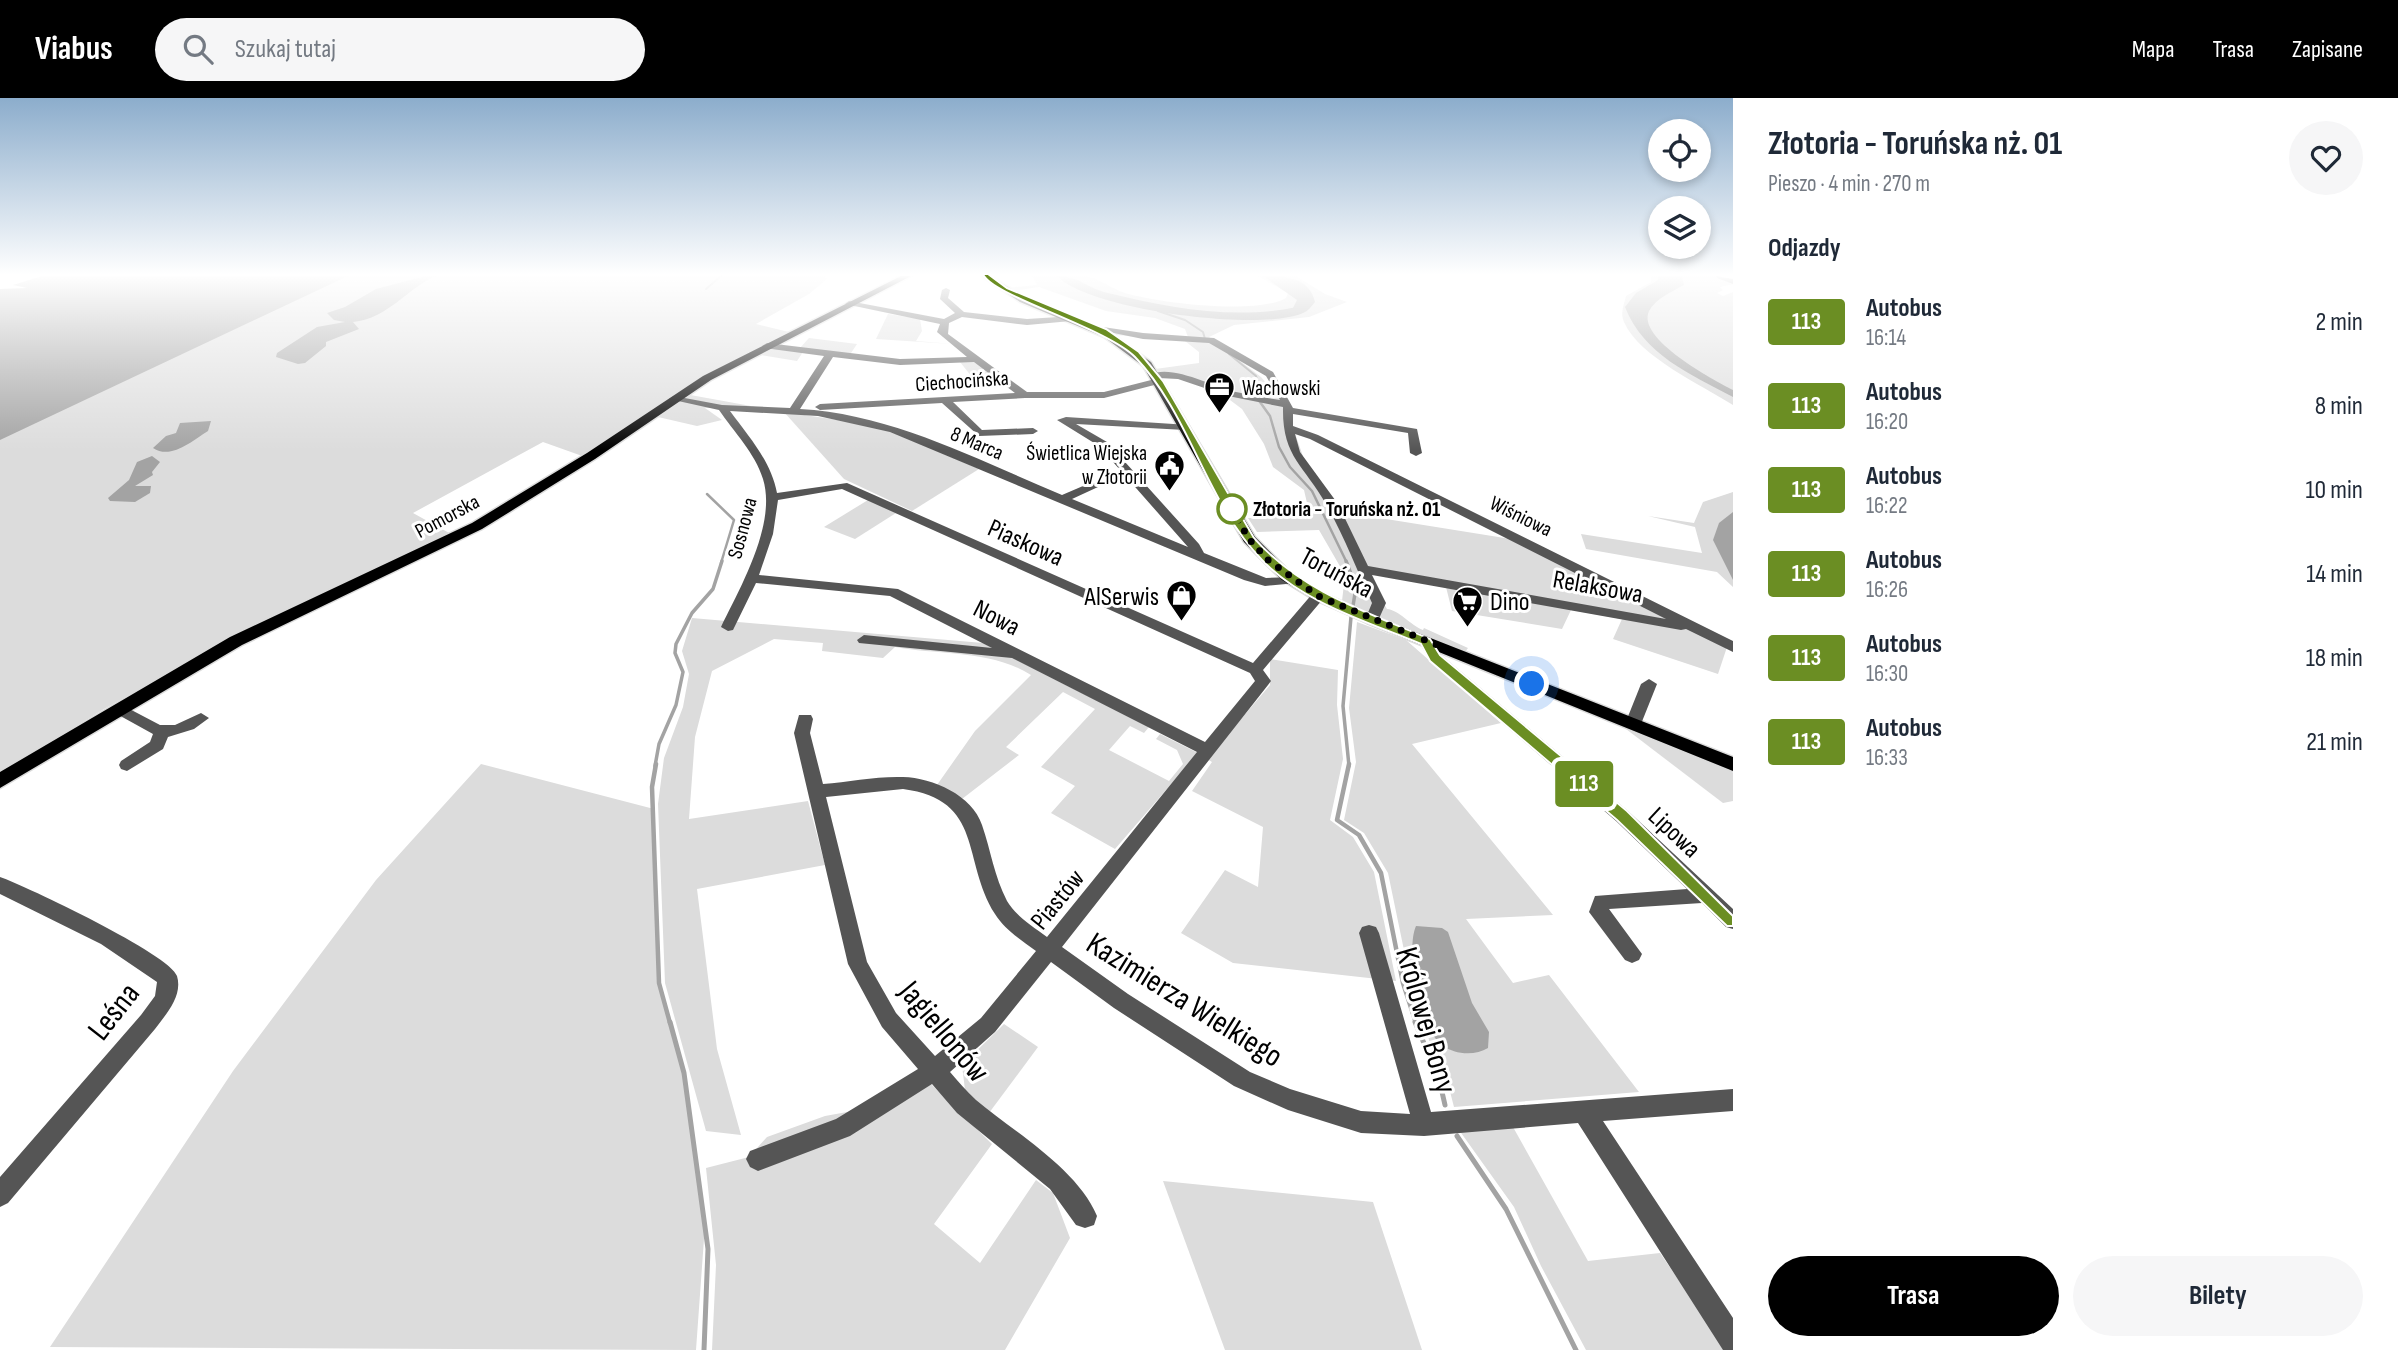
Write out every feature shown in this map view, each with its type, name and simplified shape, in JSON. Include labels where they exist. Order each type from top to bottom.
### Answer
[{"type":"main road","name":"Pomorska","points":[[0,781],[262,628],[477,526],[603,449],[707,378],[790,334]]},
{"type":"main road","name":"Toruńska","points":[[1109,334],[1136,354],[1157,378],[1249,539],[1292,580],[1318,596],[1372,620],[1733,764]]},
{"type":"street","points":[[944,334],[1025,395]]},
{"type":"street","points":[[1128,334],[1211,340],[1270,374],[1288,408],[1288,428],[1295,452],[1332,504],[1379,603],[1372,620]]},
{"type":"street","points":[[768,346],[900,362],[977,359]]},
{"type":"street","points":[[794,411],[829,355]]},
{"type":"street","points":[[1157,378],[1179,376],[1232,394],[1288,408],[1413,430],[1416,453]]},
{"type":"street","name":"Ciechocińska","points":[[810,412],[821,407],[1025,395],[1104,395],[1157,378]]},
{"type":"street","name":"8 Marca","points":[[674,399],[722,408],[810,412],[893,429],[1261,581],[1292,580]]},
{"type":"street","points":[[946,401],[979,433],[1033,431]]},
{"type":"street","name":"Sosnowa","points":[[722,408],[760,462],[774,498],[750,578],[729,627]]},
{"type":"street","points":[[1185,427],[1062,420],[1103,444],[1195,547],[1198,556]]},
{"type":"street","name":"Wiśniowa","points":[[1288,428],[1314,437],[1733,647]]},
{"type":"street","name":"Piaskowa","points":[[774,498],[843,485],[1255,670]]},
{"type":"street","points":[[1062,499],[1094,485]]},
{"type":"street","name":"Relaksowa","points":[[1362,569],[1701,630]]},
{"type":"street","name":"Nowa","points":[[750,578],[893,592],[1206,750]]},
{"type":"street","points":[[1255,670],[1318,596]]},
{"type":"street","points":[[864,640],[1019,655]]},
{"type":"street","name":"Lipowa","points":[[1426,642],[1435,658],[1622,816],[1733,921]]},
{"type":"street","name":"Piastów","points":[[758,1158],[842,1128],[934,1071],[988,1025],[1264,681],[1255,670]]},
{"type":"street","points":[[1633,724],[1649,684]]},
{"type":"street","points":[[120,709],[162,733],[183,730],[201,718]]},
{"type":"street","name":"Jagiellonów","points":[[805,719],[803,733],[858,964],[889,1020],[965,1105],[1058,1181],[1086,1216]]},
{"type":"street","points":[[127,765],[157,744],[162,733]]},
{"type":"street","name":"Kazimierza Wielkiego","points":[[818,791],[903,783],[925,786],[958,804],[973,823],[986,877],[1002,909],[1015,925],[1121,1002],[1242,1079],[1288,1099],[1360,1122],[1424,1125],[1583,1110],[1733,1100]]},
{"type":"street","name":"Leśna","points":[[0,885],[98,934],[159,970],[168,978],[169,988],[148,1022],[0,1195]]},
{"type":"street","points":[[1632,954],[1598,912],[1602,902],[1707,895]]},
{"type":"street","name":"Królowej Bony","points":[[1368,933],[1424,1125]]},
{"type":"street","points":[[1583,1110],[1733,1341]]},
{"type":"shaded area","points":[[0,334],[224,334],[0,440]]},
{"type":"shaded area","points":[[69,334],[784,334],[684,390],[585,457],[543,442],[413,513],[451,534],[243,632],[104,709],[0,773],[0,362]]},
{"type":"shaded area","points":[[306,334],[345,334],[326,342],[326,346],[305,363],[298,364],[276,357],[277,353]]},
{"type":"shaded area","points":[[878,334],[920,334],[916,341],[953,344],[876,339]]},
{"type":"shaded area","points":[[1115,334],[1188,337],[1187,334],[1214,334],[1209,337],[1261,377],[1285,405],[1305,462],[1330,510],[1517,540],[1727,647],[1718,674],[1613,639],[1622,619],[1571,610],[1562,629],[1452,611],[1446,587],[1366,573],[1387,609],[1396,612],[1418,628],[1424,628],[1468,648],[1465,652],[1342,601],[1345,575],[1319,530],[1257,532],[1248,518],[1310,516],[1304,490],[1273,467],[1264,444],[1242,409],[1222,394],[1174,377],[1161,378],[1155,369],[1199,363],[1199,352],[1185,341]]},
{"type":"shaded area","points":[[1641,334],[1654,334],[1679,357],[1733,390],[1733,397],[1685,371],[1656,351]]},
{"type":"shaded area","points":[[1733,334],[1733,405],[1657,358],[1632,335]]},
{"type":"shaded area","points":[[809,338],[857,344],[849,356],[902,362],[973,359],[1020,394],[1013,395],[1015,392],[1004,383],[976,382],[960,362],[903,363],[803,352],[797,361],[761,355],[778,347],[842,354],[800,348]]},
{"type":"shaded area","points":[[685,394],[762,408],[705,408],[722,420],[697,426],[658,417]]},
{"type":"shaded area","points":[[784,412],[879,426],[979,469],[912,511],[844,479]]},
{"type":"shaded area","points":[[211,421],[208,431],[181,448],[167,452],[153,448],[166,436],[176,433],[180,423]]},
{"type":"shaded area","points":[[152,456],[160,462],[152,472],[153,475],[135,486],[151,486],[150,493],[135,502],[110,501],[108,498],[129,480],[137,462]]},
{"type":"shaded area","points":[[1733,492],[1733,587],[1717,572],[1586,549],[1581,534],[1702,553],[1695,527],[1648,516],[1694,523],[1703,502]]},
{"type":"shaded area","points":[[868,500],[896,513],[855,539],[824,527]]},
{"type":"shaded area","points":[[1733,512],[1733,580],[1713,540],[1719,523]]},
{"type":"shaded area","points":[[692,618],[983,643],[1149,727],[1144,733],[1130,726],[1109,750],[1169,781],[1183,764],[1177,750],[1156,739],[1160,734],[1198,753],[1115,849],[1051,813],[1075,786],[1041,767],[1095,709],[1063,692],[1006,747],[1019,755],[962,799],[937,785],[975,731],[1031,675],[1016,667],[982,657],[895,647],[883,658],[822,651],[823,643],[774,639],[712,671],[695,737],[689,819],[808,801],[825,865],[697,889],[717,1049],[741,1135],[706,1131],[665,983],[658,804],[664,758],[683,707],[689,674],[682,651]]},
{"type":"shaded area","points":[[1357,622],[1406,640],[1501,723],[1412,744],[1553,915],[1466,919],[1513,983],[1549,975],[1639,1092],[1454,1107],[1447,1080],[1430,1043],[1411,984],[1388,873],[1364,833],[1344,820],[1356,762],[1349,708]]},
{"type":"shaded area","points":[[1270,659],[1338,670],[1337,705],[1343,759],[1330,820],[1353,837],[1374,872],[1396,981],[1233,963],[1181,933],[1225,870],[1258,887],[1263,827],[1192,791],[1212,762],[1207,759],[1270,685]]},
{"type":"shaded area","points":[[1626,729],[1729,769],[1733,773],[1733,801],[1723,803]]},
{"type":"shaded area","points":[[481,764],[654,809],[659,983],[684,1073],[705,1225],[696,1350],[50,1347],[233,1071],[376,880]]},
{"type":"shaded area","points":[[1416,926],[1442,928],[1448,932],[1472,1003],[1489,1032],[1488,1048],[1471,1053],[1459,1052],[1442,1045],[1434,1037],[1421,1007],[1417,989],[1412,953]]},
{"type":"shaded area","points":[[1004,1024],[1038,1047],[989,1113],[965,1090],[962,1065]]},
{"type":"shaded area","points":[[928,1081],[992,1144],[934,1224],[980,1263],[1036,1180],[1053,1193],[1070,1238],[1005,1350],[712,1350],[716,1265],[706,1168],[749,1157],[767,1137],[825,1116],[858,1110]]},
{"type":"shaded area","points":[[1513,1127],[1588,1261],[1660,1253],[1727,1350],[1586,1350],[1541,1266],[1514,1207],[1459,1130]]},
{"type":"shaded area","points":[[1163,1181],[1373,1202],[1422,1350],[1225,1350]]},
{"type":"waterway","points":[[1204,334],[1205,339]]},
{"type":"waterway","points":[[1229,354],[1256,376],[1262,398]]},
{"type":"waterway","points":[[1260,402],[1270,416],[1279,447],[1290,467],[1312,491],[1347,563]]},
{"type":"waterway","points":[[707,494],[734,520],[721,563]]},
{"type":"waterway","points":[[655,766],[659,744],[676,705],[683,672],[675,653],[676,644],[692,613],[713,589],[722,561]]},
{"type":"waterway","points":[[1346,561],[1356,587],[1353,606]]},
{"type":"waterway","points":[[1349,765],[1343,706],[1351,617]]},
{"type":"waterway","points":[[656,764],[652,787],[659,983],[670,1023]]},
{"type":"waterway","points":[[1349,765],[1337,820],[1359,835],[1381,873],[1403,983],[1416,1023]]},
{"type":"waterway","points":[[670,1022],[684,1073],[708,1249],[704,1350]]},
{"type":"waterway","points":[[1415,1022],[1439,1079],[1445,1105]]},
{"type":"waterway","points":[[1457,1136],[1506,1209],[1576,1350]]},
{"type":"bus line","name":"113","points":[[1110,334],[1147,364],[1159,381],[1249,539],[1268,560],[1287,577],[1318,596],[1426,642],[1435,658],[1622,816],[1733,921]]},
{"type":"place","name":"Wachowski","points":[[1219,415]]},
{"type":"place","name":"Świetlica Wiejska w Złotorii","points":[[1170,492]]},
{"type":"place","name":"Złotoria - Toruńska nż. 01","points":[[1232,509]]},
{"type":"place","name":"AlSerwis","points":[[1182,623]]},
{"type":"place","name":"Dino","points":[[1467,628]]},
{"type":"route","points":[[1232,509],[1249,539],[1268,560],[1304,588],[1372,620],[1532,684]]}]
